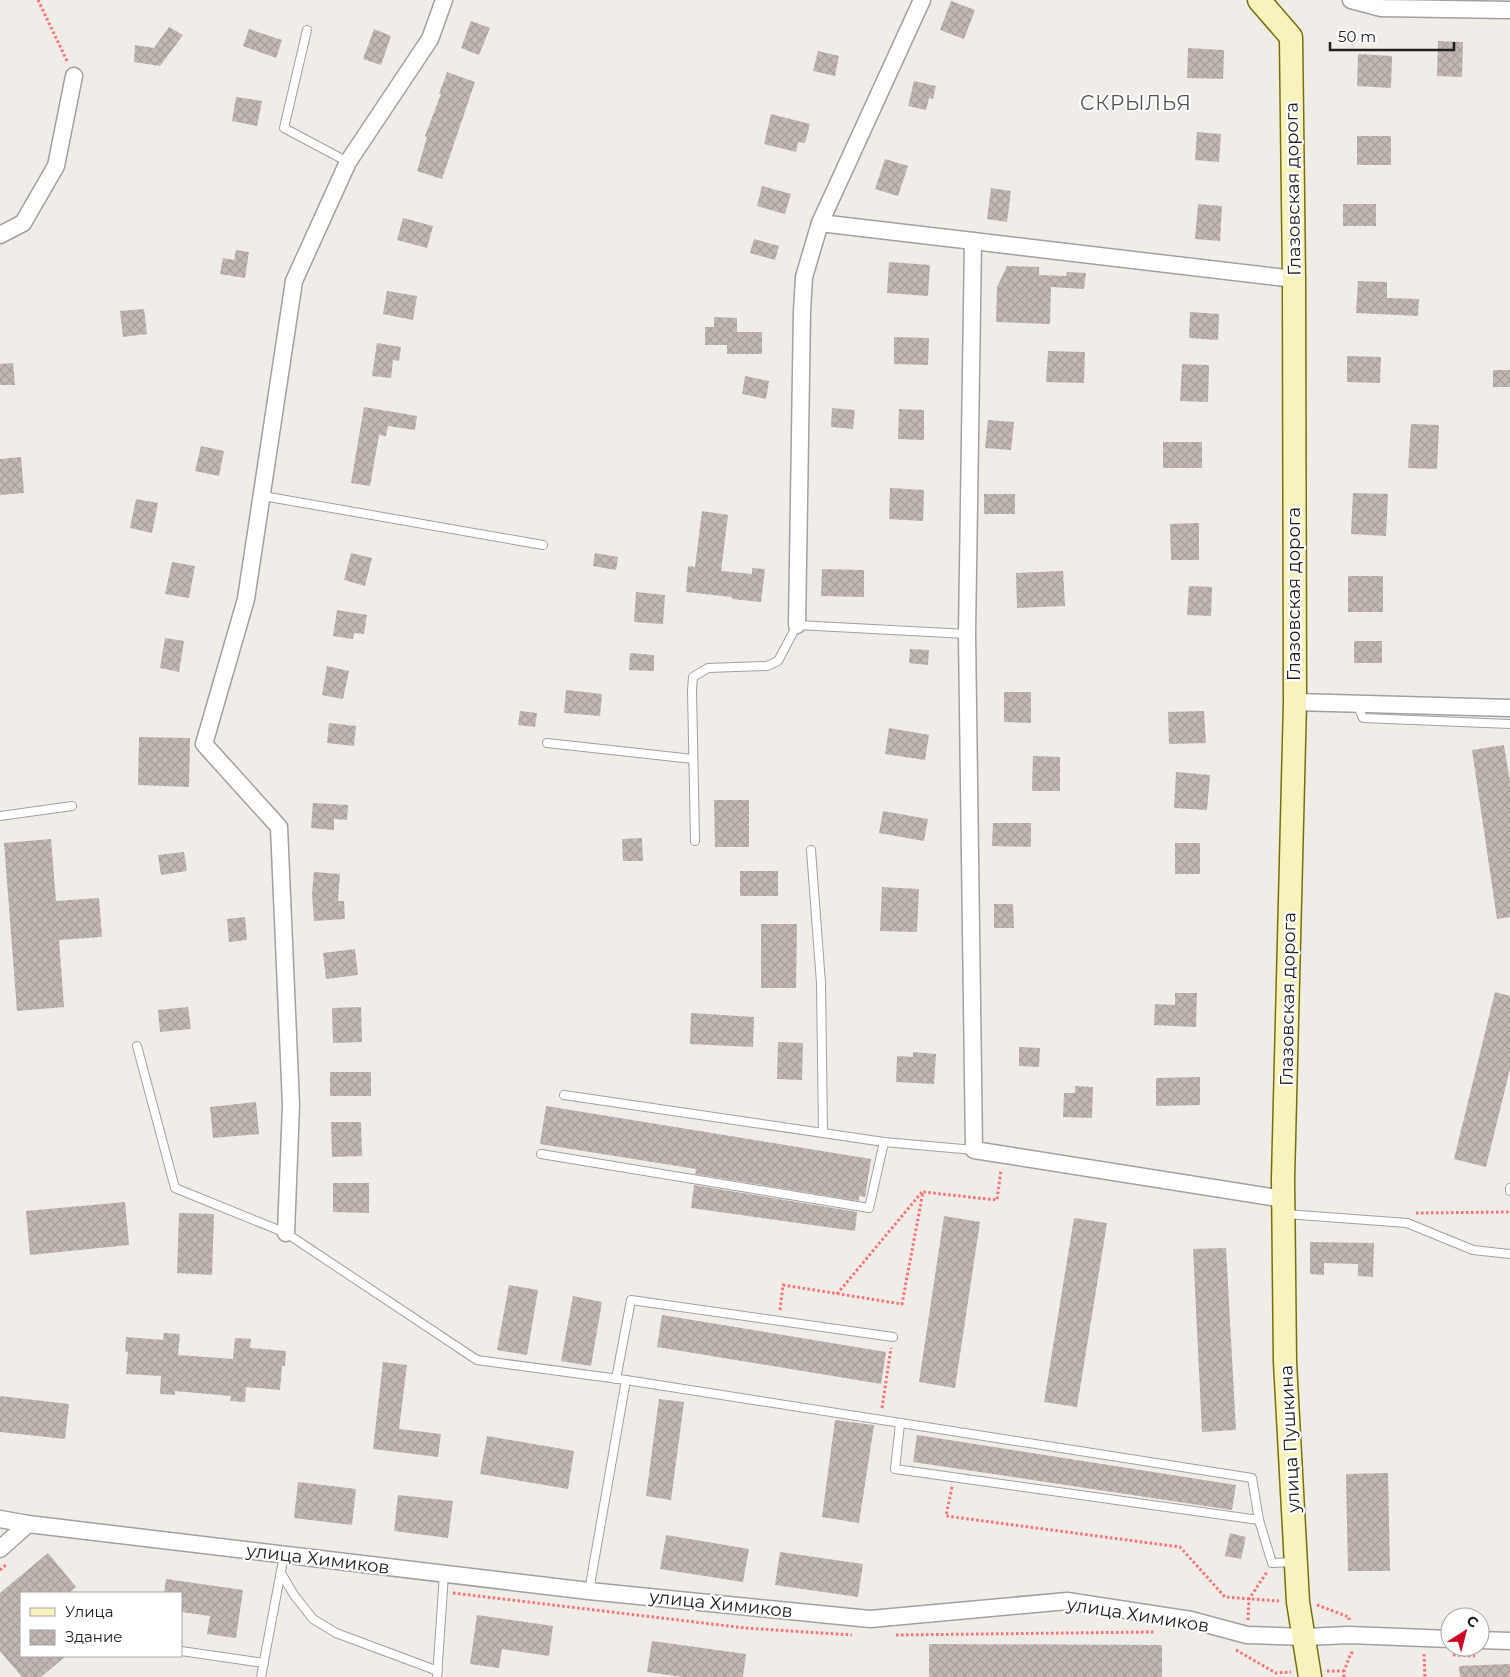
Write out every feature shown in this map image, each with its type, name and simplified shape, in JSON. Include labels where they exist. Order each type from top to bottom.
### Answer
[{"type":"street","points":[[286,1233],[291,1105],[280,827],[204,744],[246,600],[294,281],[348,162],[430,39],[444,0]]},
{"type":"street","points":[[797,625],[804,277],[820,224],[922,0]]},
{"type":"street","name":"Глазовская дорога","points":[[1260,0],[1291,37],[1294,279],[1295,702],[1283,1179],[1284,1206]]},
{"type":"street","points":[[1351,0],[1381,8],[1510,10]]},
{"type":"street","points":[[0,235],[23,222],[56,166],[74,76]]},
{"type":"street","points":[[820,224],[1294,279]]},
{"type":"street","points":[[973,241],[967,634],[974,1150],[1284,1206]]},
{"type":"street","points":[[1295,702],[1510,708]]},
{"type":"street","name":"улица Пушкина","points":[[1284,1206],[1285,1362],[1298,1602],[1310,1677]]},
{"type":"street","name":"улица Химиков","points":[[0,1519],[28,1524],[589,1591],[870,1620],[1067,1601],[1191,1620],[1247,1635],[1304,1637],[1348,1635],[1440,1639]]},
{"type":"street","points":[[0,1549],[28,1524]]},
{"type":"street","points":[[1490,1646],[1510,1641]]},
{"type":"lane","points":[[307,30],[284,128],[348,162]]},
{"type":"lane","points":[[262,496],[544,545]]},
{"type":"lane","points":[[695,841],[692,690],[694,677],[708,668],[766,666],[778,661],[797,625],[967,634]]},
{"type":"lane","points":[[1357,704],[1363,718],[1510,724]]},
{"type":"lane","points":[[547,743],[693,759]]},
{"type":"lane","points":[[0,816],[72,806]]},
{"type":"lane","points":[[811,850],[821,984],[823,1133]]},
{"type":"lane","points":[[137,1046],[175,1188],[286,1233],[477,1360],[626,1380],[1252,1478],[1259,1520],[1272,1563],[1296,1562]]},
{"type":"lane","points":[[564,1095],[884,1142],[974,1150]]},
{"type":"lane","points":[[541,1154],[869,1208],[884,1142]]},
{"type":"lane","points":[[1284,1206],[1407,1222],[1473,1250],[1510,1254]]},
{"type":"lane","points":[[616,1379],[631,1300],[892,1337]]},
{"type":"lane","points":[[589,1591],[626,1380]]},
{"type":"lane","points":[[900,1424],[895,1469],[1259,1520]]},
{"type":"lane","points":[[261,1677],[284,1555]]},
{"type":"lane","points":[[280,1573],[313,1619],[336,1634],[438,1674],[444,1574]]},
{"type":"lane","points":[[182,1651],[264,1663]]},
{"type":"path","points":[[38,0],[74,76]]},
{"type":"path","points":[[923,1192],[997,1200],[1003,1155]]},
{"type":"path","points":[[779,1321],[784,1285],[902,1304],[923,1192]]},
{"type":"path","points":[[837,1294],[923,1192]]},
{"type":"path","points":[[1407,1222],[1417,1212],[1510,1212]]},
{"type":"path","points":[[880,1421],[892,1337]]},
{"type":"path","points":[[954,1476],[946,1516],[1180,1547],[1225,1597],[1250,1599]]},
{"type":"path","points":[[1246,1656],[1250,1599],[1272,1563]]},
{"type":"path","points":[[1344,1677],[1344,1671],[1351,1653],[1360,1653]]},
{"type":"path","points":[[1415,1654],[1433,1655]]},
{"type":"path","points":[[1424,1654],[1425,1677]]},
{"type":"building","points":[[951,1],[975,10],[964,39],[940,30]]},
{"type":"building","points":[[471,21],[490,28],[479,55],[461,48]]},
{"type":"building","points":[[169,27],[183,35],[160,66],[134,62],[135,45],[154,48]]},
{"type":"building","points":[[249,29],[282,40],[276,58],[243,46]]},
{"type":"building","points":[[374,29],[391,36],[381,65],[363,59]]},
{"type":"building","points":[[1438,41],[1463,42],[1462,77],[1437,76]]},
{"type":"building","points":[[1188,48],[1224,50],[1223,79],[1187,78]]},
{"type":"building","points":[[818,51],[839,56],[835,76],[813,71]]},
{"type":"building","points":[[1358,54],[1392,56],[1391,88],[1357,86]]},
{"type":"building","points":[[447,72],[475,82],[442,179],[417,171],[427,137],[425,136]]},
{"type":"building","points":[[914,81],[936,86],[933,99],[929,98],[926,110],[908,106]]},
{"type":"building","points":[[236,97],[262,101],[257,126],[232,121]]},
{"type":"building","points":[[771,114],[810,124],[805,143],[798,142],[796,152],[764,144]]},
{"type":"building","points":[[1197,132],[1221,134],[1219,162],[1195,160]]},
{"type":"building","points":[[1357,136],[1391,136],[1391,165],[1357,165]]},
{"type":"building","points":[[885,159],[908,166],[898,196],[875,189]]},
{"type":"building","points":[[762,186],[791,194],[785,214],[757,206]]},
{"type":"building","points":[[991,188],[1011,191],[1007,222],[987,219]]},
{"type":"building","points":[[1198,204],[1222,206],[1220,241],[1195,239]]},
{"type":"building","points":[[1343,204],[1376,204],[1376,226],[1343,226]]},
{"type":"building","points":[[403,218],[433,226],[427,248],[397,240]]},
{"type":"building","points":[[754,239],[779,246],[775,260],[750,253]]},
{"type":"building","points":[[236,250],[249,252],[245,278],[220,274],[223,258],[234,260]]},
{"type":"building","points":[[889,262],[930,265],[928,296],[887,293]]},
{"type":"building","points":[[1007,266],[1039,267],[1039,275],[1066,276],[1067,272],[1086,273],[1084,289],[1051,287],[1050,324],[996,322],[997,287]]},
{"type":"building","points":[[1358,281],[1387,282],[1387,298],[1419,299],[1418,316],[1356,313]]},
{"type":"building","points":[[387,291],[417,296],[413,320],[383,314]]},
{"type":"building","points":[[144,309],[147,334],[123,337],[120,311]]},
{"type":"building","points":[[1190,312],[1219,314],[1218,340],[1189,338]]},
{"type":"building","points":[[714,317],[737,318],[737,332],[762,332],[762,354],[727,354],[727,345],[705,345],[705,327],[714,327]]},
{"type":"building","points":[[894,337],[929,338],[928,365],[894,364]]},
{"type":"building","points":[[377,343],[401,347],[399,361],[393,360],[391,378],[372,376]]},
{"type":"building","points":[[1048,351],[1085,352],[1084,383],[1046,382]]},
{"type":"building","points":[[1347,356],[1381,357],[1380,383],[1347,382]]},
{"type":"building","points":[[13,363],[15,385],[0,385],[0,364]]},
{"type":"building","points":[[1182,364],[1209,365],[1208,402],[1180,401]]},
{"type":"building","points":[[1493,370],[1510,370],[1510,387],[1493,387]]},
{"type":"building","points":[[745,376],[769,381],[766,399],[742,394]]},
{"type":"building","points":[[364,407],[417,416],[415,430],[388,426],[386,436],[379,435],[370,486],[351,483]]},
{"type":"building","points":[[832,408],[855,410],[853,429],[831,427]]},
{"type":"building","points":[[899,409],[924,410],[924,440],[898,439]]},
{"type":"building","points":[[988,420],[1014,422],[1011,450],[985,448]]},
{"type":"building","points":[[1411,424],[1439,425],[1437,469],[1408,468]]},
{"type":"building","points":[[1163,442],[1202,442],[1202,468],[1163,468]]},
{"type":"building","points":[[201,446],[224,451],[219,476],[195,471]]},
{"type":"building","points":[[21,457],[24,493],[0,495],[0,459]]},
{"type":"building","points":[[890,488],[924,490],[923,521],[889,519]]},
{"type":"building","points":[[1353,493],[1388,494],[1386,536],[1351,534]]},
{"type":"building","points":[[984,494],[1015,494],[1015,514],[984,514]]},
{"type":"building","points":[[136,499],[158,503],[152,533],[130,528]]},
{"type":"building","points":[[702,511],[728,515],[721,571],[752,574],[752,568],[765,569],[761,602],[686,592],[688,566],[695,567]]},
{"type":"building","points":[[1199,523],[1199,560],[1171,560],[1170,524]]},
{"type":"building","points":[[351,553],[372,558],[365,586],[344,580]]},
{"type":"building","points":[[595,553],[618,557],[616,570],[593,566]]},
{"type":"building","points":[[172,562],[195,566],[189,598],[165,594]]},
{"type":"building","points":[[822,569],[864,570],[864,597],[821,596]]},
{"type":"building","points":[[1063,571],[1065,606],[1017,608],[1016,573]]},
{"type":"building","points":[[1348,576],[1383,576],[1383,612],[1348,612]]},
{"type":"building","points":[[1189,586],[1212,587],[1211,616],[1187,615]]},
{"type":"building","points":[[636,592],[665,595],[663,624],[634,622]]},
{"type":"building","points":[[337,610],[367,615],[364,634],[354,633],[353,639],[333,636]]},
{"type":"building","points":[[165,638],[184,641],[179,672],[160,668]]},
{"type":"building","points":[[1354,641],[1382,641],[1382,663],[1354,663]]},
{"type":"building","points":[[910,649],[929,650],[928,665],[909,663]]},
{"type":"building","points":[[630,653],[654,655],[654,671],[629,670]]},
{"type":"building","points":[[327,666],[349,671],[343,699],[322,695]]},
{"type":"building","points":[[566,690],[602,694],[600,716],[564,713]]},
{"type":"building","points":[[1004,692],[1031,692],[1031,723],[1004,722]]},
{"type":"building","points":[[520,711],[537,713],[535,727],[518,725]]},
{"type":"building","points":[[1204,711],[1206,743],[1169,744],[1168,712]]},
{"type":"building","points":[[329,723],[356,726],[354,746],[327,743]]},
{"type":"building","points":[[889,728],[929,735],[925,760],[885,754]]},
{"type":"building","points":[[139,737],[190,738],[189,787],[138,785]]},
{"type":"building","points":[[1504,745],[1510,782],[1510,917],[1497,919],[1472,750]]},
{"type":"building","points":[[1033,756],[1060,757],[1060,791],[1032,791]]},
{"type":"building","points":[[1176,772],[1210,775],[1207,810],[1174,808]]},
{"type":"building","points":[[714,800],[749,800],[749,847],[715,847]]},
{"type":"building","points":[[313,803],[348,805],[347,820],[334,819],[334,830],[311,828]]},
{"type":"building","points":[[883,811],[928,819],[924,841],[879,833]]},
{"type":"building","points":[[993,823],[1031,823],[1031,847],[992,846]]},
{"type":"building","points":[[642,838],[643,861],[623,861],[622,839]]},
{"type":"building","points":[[51,839],[56,901],[99,898],[102,937],[59,940],[64,1007],[17,1011],[4,843]]},
{"type":"building","points":[[1175,843],[1200,843],[1200,874],[1175,874]]},
{"type":"building","points":[[184,852],[187,871],[161,875],[158,855]]},
{"type":"building","points":[[740,871],[778,871],[778,896],[740,896]]},
{"type":"building","points":[[314,872],[340,874],[338,901],[344,901],[345,919],[314,921],[312,894]]},
{"type":"building","points":[[882,887],[919,889],[917,932],[880,931]]},
{"type":"building","points":[[994,904],[1013,904],[1014,928],[994,928]]},
{"type":"building","points":[[245,917],[247,940],[229,942],[227,919]]},
{"type":"building","points":[[761,924],[797,924],[796,988],[761,988]]},
{"type":"building","points":[[355,949],[358,975],[326,979],[323,953]]},
{"type":"building","points":[[1495,992],[1510,996],[1510,1069],[1486,1167],[1454,1159]]},
{"type":"building","points":[[1175,993],[1197,993],[1196,1027],[1154,1025],[1155,1004],[1175,1005]]},
{"type":"building","points":[[188,1007],[191,1029],[160,1032],[158,1010]]},
{"type":"building","points":[[361,1007],[362,1042],[333,1043],[332,1008]]},
{"type":"building","points":[[691,1013],[754,1017],[753,1047],[690,1044]]},
{"type":"building","points":[[778,1042],[803,1043],[802,1080],[777,1079]]},
{"type":"building","points":[[1019,1047],[1040,1048],[1039,1067],[1019,1066]]},
{"type":"building","points":[[913,1052],[936,1054],[934,1084],[896,1082],[897,1056],[913,1057]]},
{"type":"building","points":[[330,1072],[371,1072],[371,1096],[330,1096]]},
{"type":"building","points":[[1200,1077],[1200,1105],[1156,1106],[1156,1078]]},
{"type":"building","points":[[1075,1086],[1093,1087],[1092,1118],[1063,1117],[1064,1093],[1075,1093]]},
{"type":"building","points":[[256,1102],[259,1134],[213,1138],[210,1107]]},
{"type":"building","points":[[546,1106],[871,1159],[865,1197],[859,1196],[859,1201],[695,1174],[696,1169],[540,1144]]},
{"type":"building","points":[[331,1122],[361,1122],[362,1156],[332,1157]]},
{"type":"building","points":[[333,1183],[369,1183],[369,1213],[333,1212]]},
{"type":"building","points":[[694,1185],[857,1212],[855,1231],[691,1208]]},
{"type":"building","points":[[125,1202],[129,1245],[30,1255],[26,1211]]},
{"type":"building","points":[[179,1213],[214,1214],[212,1275],[177,1273]]},
{"type":"building","points":[[944,1216],[980,1222],[955,1388],[919,1382]]},
{"type":"building","points":[[1074,1218],[1107,1223],[1077,1407],[1044,1402]]},
{"type":"building","points":[[1310,1242],[1374,1243],[1373,1277],[1358,1276],[1358,1264],[1324,1263],[1324,1275],[1310,1274]]},
{"type":"building","points":[[1226,1248],[1236,1430],[1202,1432],[1193,1249]]},
{"type":"building","points":[[509,1285],[538,1290],[527,1355],[497,1350]]},
{"type":"building","points":[[573,1296],[602,1302],[591,1366],[561,1361]]},
{"type":"building","points":[[662,1315],[886,1352],[881,1384],[657,1347]]},
{"type":"building","points":[[164,1333],[180,1334],[178,1355],[233,1359],[235,1338],[251,1339],[250,1348],[286,1351],[285,1366],[282,1366],[280,1390],[246,1387],[245,1402],[230,1401],[231,1396],[175,1391],[175,1395],[160,1394],[161,1376],[126,1374],[128,1352],[125,1351],[126,1337],[163,1340]]},
{"type":"building","points":[[383,1362],[407,1365],[399,1429],[441,1434],[438,1457],[373,1449]]},
{"type":"building","points":[[0,1396],[69,1404],[65,1439],[0,1432]]},
{"type":"building","points":[[659,1399],[684,1402],[671,1500],[646,1496]]},
{"type":"building","points":[[835,1420],[874,1425],[859,1523],[822,1517]]},
{"type":"building","points":[[917,1435],[1236,1485],[1232,1510],[913,1462]]},
{"type":"building","points":[[487,1436],[574,1451],[568,1489],[480,1474]]},
{"type":"building","points":[[1388,1473],[1390,1571],[1348,1571],[1346,1474]]},
{"type":"building","points":[[298,1482],[356,1489],[352,1525],[294,1518]]},
{"type":"building","points":[[398,1495],[453,1501],[448,1538],[394,1531]]},
{"type":"building","points":[[1230,1533],[1246,1537],[1241,1559],[1225,1556]]},
{"type":"building","points":[[666,1535],[749,1549],[743,1582],[660,1569]]},
{"type":"building","points":[[780,1552],[863,1564],[858,1597],[775,1585]]},
{"type":"building","points":[[48,1553],[76,1587],[70,1592],[20,1592],[20,1657],[65,1657],[41,1677],[22,1677],[0,1651],[0,1593]]},
{"type":"building","points":[[166,1579],[243,1590],[236,1638],[207,1634],[210,1616],[182,1612],[182,1592],[164,1592]]},
{"type":"building","points":[[477,1615],[553,1626],[549,1656],[502,1649],[499,1668],[470,1664]]},
{"type":"building","points":[[652,1641],[746,1654],[743,1677],[682,1677],[647,1672]]},
{"type":"building","points":[[929,1644],[1162,1645],[1162,1677],[929,1677]]},
{"type":"building","points":[[1510,1664],[1510,1677],[1460,1677],[1459,1666]]},
{"type":"district","name":"СКРЫЛЬЯ","points":[[1136,103]]}]
